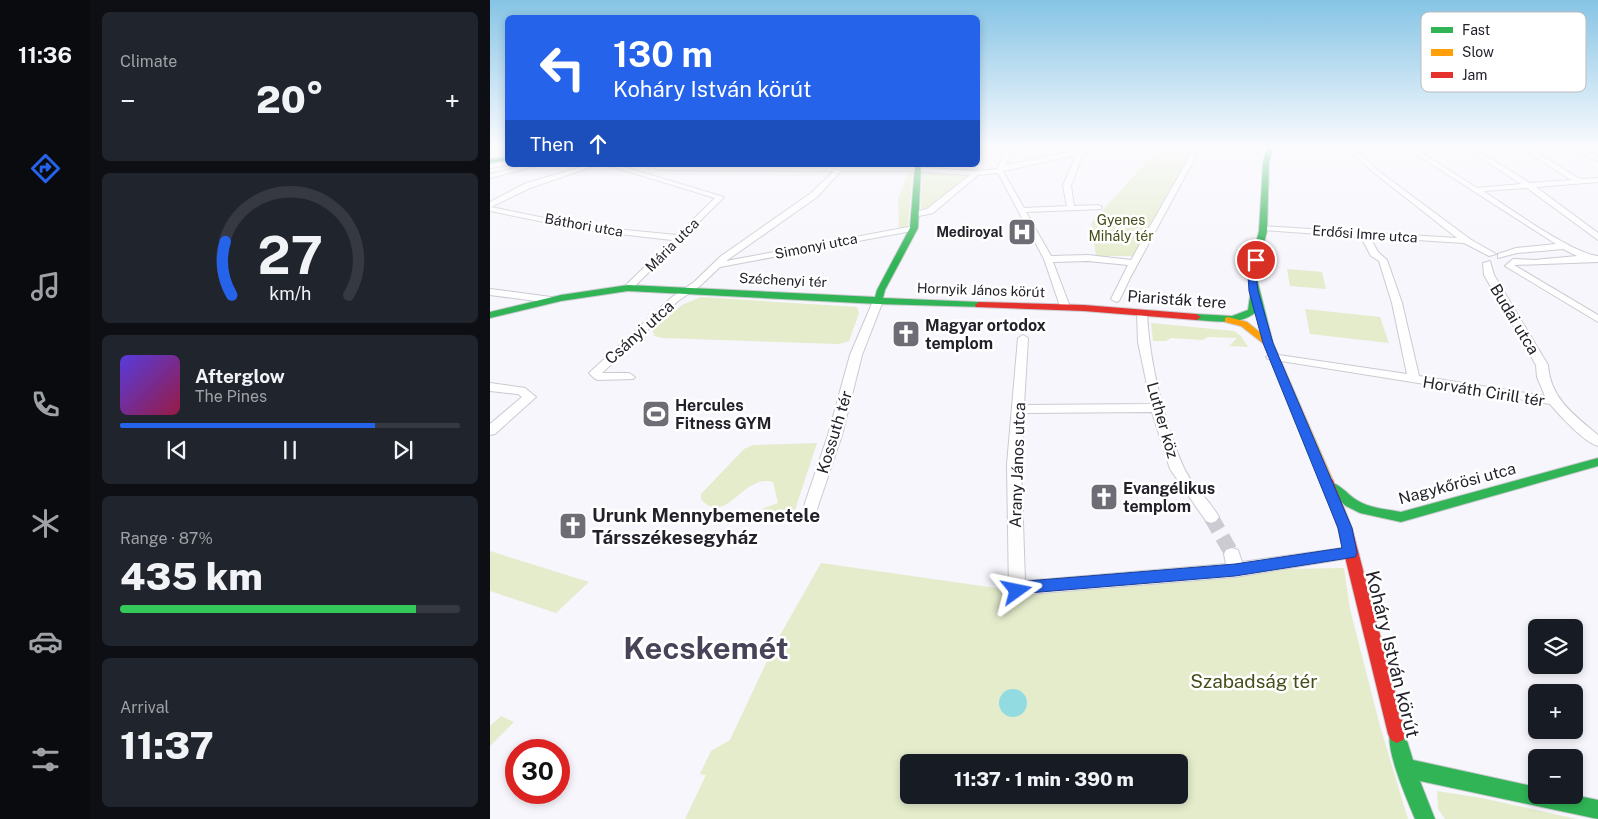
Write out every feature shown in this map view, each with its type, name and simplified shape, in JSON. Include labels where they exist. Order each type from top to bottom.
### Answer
[{"type":"street","points":[[490,205],[518,189],[530,185]]},
{"type":"street","name":"Mária utca","points":[[628,288],[720,197],[680,185]]},
{"type":"street","points":[[688,290],[724,258],[814,195],[823,185]]},
{"type":"street","points":[[878,301],[881,290],[914,228],[916,185]]},
{"type":"street","points":[[914,215],[930,211],[961,185]]},
{"type":"street","points":[[1010,185],[1048,259],[1065,307]]},
{"type":"street","points":[[1067,185],[1071,208]]},
{"type":"street","points":[[1116,299],[1177,185]]},
{"type":"street","points":[[1265,185],[1263,228],[1252,275],[1254,291],[1268,343]]},
{"type":"street","name":"Budai utca","points":[[1394,185],[1490,257],[1489,275],[1542,365],[1541,377],[1554,402],[1598,442]]},
{"type":"street","points":[[1468,185],[1586,258]]},
{"type":"street","points":[[1528,185],[1598,237]]},
{"type":"street","points":[[1475,190],[1548,185]]},
{"type":"street","points":[[1023,210],[1098,208]]},
{"type":"street","name":"Báthori utca","points":[[490,209],[584,228],[678,238]]},
{"type":"street","name":"Simonyi utca","points":[[717,265],[914,228]]},
{"type":"street","name":"Erdősi Imre utca","points":[[1263,228],[1467,241]]},
{"type":"street","name":"Horváth Cirill tér","points":[[1364,234],[1374,254],[1383,260],[1397,303],[1414,380]]},
{"type":"street","points":[[1490,257],[1516,251],[1564,246]]},
{"type":"street","points":[[1490,257],[1511,264],[1598,319]]},
{"type":"street","points":[[1490,257],[1511,264],[1531,264],[1586,258],[1598,259]]},
{"type":"street","points":[[1048,259],[1088,258],[1134,263]]},
{"type":"street","name":"Széchenyi tér","points":[[490,316],[551,300],[628,288],[878,301]]},
{"type":"street","name":"Csányi utca","points":[[628,377],[598,376],[595,374],[675,299],[688,290]]},
{"type":"street","name":"Piaristák tere","points":[[1084,308],[1223,320],[1238,319],[1252,311],[1254,291]]},
{"type":"street","points":[[490,292],[551,300]]},
{"type":"street","name":"Hornyik János körút","points":[[878,301],[1084,308]]},
{"type":"street","name":"Kossuth tér","points":[[810,509],[835,435],[856,355],[878,301]]},
{"type":"street","name":"Luther köz","points":[[1142,313],[1144,342],[1158,408],[1177,469],[1211,517]]},
{"type":"street","points":[[1223,320],[1244,324],[1268,343]]},
{"type":"street","name":"Arany János utca","points":[[1023,338],[1014,464],[1017,591],[1027,587],[1235,570]]},
{"type":"street","name":"Koháry István körút","points":[[1268,343],[1272,357],[1345,528],[1405,768],[1425,819]]},
{"type":"street","name":"Horváth Cirill tér","points":[[1272,357],[1554,402]]},
{"type":"street","points":[[490,387],[521,391],[529,395],[527,402],[490,431]]},
{"type":"street","points":[[1018,409],[1158,408]]},
{"type":"street","name":"Nagykőrösi utca","points":[[1328,486],[1351,503],[1365,510],[1401,517],[1598,462]]},
{"type":"street","points":[[1232,554],[1235,570],[1350,553]]},
{"type":"street","points":[[1405,768],[1598,810]]},
{"type":"green space","points":[[903,185],[912,185],[908,226],[899,228],[898,199]]},
{"type":"green space","points":[[922,185],[957,185],[928,210],[921,210]]},
{"type":"green space","name":"Gyenes Mihály tér","points":[[1125,185],[1174,185],[1134,256],[1096,256],[1091,223]]},
{"type":"green space","points":[[1287,269],[1322,272],[1326,289],[1290,286]]},
{"type":"green space","points":[[701,297],[857,307],[859,313],[849,341],[839,344],[662,338],[654,336],[653,330],[682,305]]},
{"type":"green space","points":[[1305,309],[1380,317],[1389,343],[1310,334]]},
{"type":"green space","points":[[1151,323],[1234,331],[1241,336],[1248,347],[1229,346],[1237,338],[1208,337],[1203,340],[1171,338],[1166,341],[1153,341]]},
{"type":"green space","points":[[817,443],[795,510],[773,516],[759,513],[764,508],[778,503],[773,482],[762,481],[753,485],[727,504],[719,507],[710,506],[701,499],[701,494],[744,449],[753,445]]},
{"type":"green space","points":[[490,551],[589,582],[556,613],[490,591]]},
{"type":"green space","name":"Szabadság tér","points":[[821,563],[1017,591],[1235,570],[1344,568],[1350,609],[1380,726],[1408,819],[685,819],[706,775],[700,774],[711,751],[730,740],[775,644]]},
{"type":"green space","points":[[501,716],[514,722],[490,746],[490,726]]},
{"type":"green space","points":[[1437,791],[1482,798],[1577,819],[1445,819],[1438,809]]},
{"type":"water","points":[[1013,689],[1023,693],[1027,703],[1023,713],[1013,717],[1003,713],[999,703],[1003,693]]},
{"type":"tunnel","points":[[1211,517],[1232,554]]},
{"type":"traffic: fast","points":[[878,301],[881,290],[914,228],[917,185]]},
{"type":"traffic: fast","points":[[1265,185],[1263,231],[1252,275],[1268,343]]},
{"type":"traffic: fast","points":[[490,315],[561,298],[628,288],[979,305]]},
{"type":"traffic: fast","points":[[1196,317],[1232,319],[1246,315],[1252,311],[1254,291]]},
{"type":"traffic: fast","points":[[1329,486],[1351,503],[1365,510],[1401,517],[1598,462]]},
{"type":"traffic: fast","points":[[1397,734],[1405,768],[1425,819]]},
{"type":"traffic: fast","points":[[1405,768],[1598,810]]},
{"type":"traffic: slow","points":[[1228,320],[1244,324],[1268,343],[1328,483]]},
{"type":"traffic: jam","points":[[979,305],[1084,308],[1196,317]]},
{"type":"traffic: jam","points":[[1328,483],[1345,528],[1397,734]]},
{"type":"place","name":"Mediroyal","points":[[1022,232]]},
{"type":"place","name":"Magyar ortodox templom","points":[[906,334]]},
{"type":"place","name":"Hercules Fitness GYM","points":[[656,414]]},
{"type":"place","name":"Evangélikus templom","points":[[1104,497]]},
{"type":"place","name":"Urunk Mennybemenetele Társszékesegyház","points":[[573,526]]},
{"type":"district","name":"Kecskemét","points":[[706,648]]},
{"type":"route","points":[[1017,591],[1027,587],[1235,570],[1350,553],[1345,528],[1272,357],[1254,291],[1252,275],[1256,260]]}]
